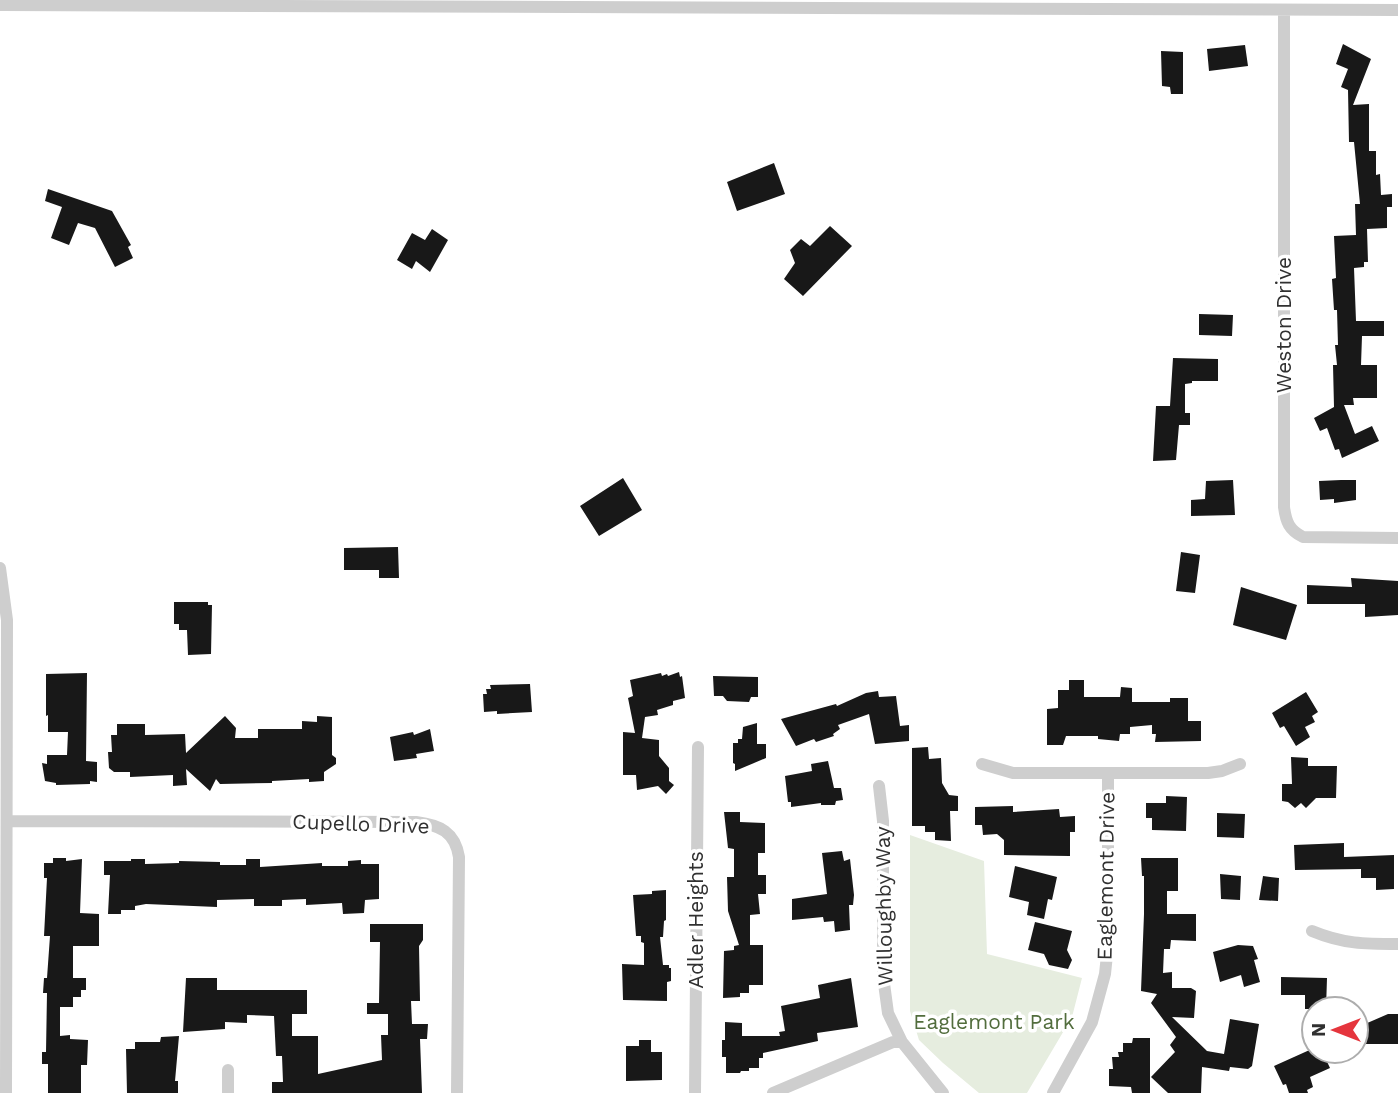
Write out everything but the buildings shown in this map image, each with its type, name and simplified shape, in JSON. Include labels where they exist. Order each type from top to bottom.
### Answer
[{"type":"street","points":[[0,5],[1240,4],[1284,10],[1398,10]]},
{"type":"street","name":"Weston Drive","points":[[1284,10],[1286,520],[1292,531],[1303,537],[1398,538]]},
{"type":"street","points":[[0,568],[7,620],[8,821],[3,1032],[6,1093]]},
{"type":"street","name":"Adler Heights","points":[[695,1093],[698,747]]},
{"type":"street","points":[[982,764],[1013,773],[1108,774],[1208,773],[1240,764]]},
{"type":"street","name":"Eaglemont Drive","points":[[1053,1093],[1092,1022],[1105,974],[1108,945],[1108,774]]},
{"type":"street","name":"Willoughby Way","points":[[879,786],[883,821],[883,976],[888,1013],[902,1042],[943,1093]]},
{"type":"street","name":"Cupello Drive","points":[[8,821],[416,822],[436,825],[446,830],[457,846],[459,858],[457,1093]]},
{"type":"street","points":[[1312,931],[1335,940],[1357,944],[1398,944]]},
{"type":"street","points":[[773,1093],[893,1042],[902,1042]]},
{"type":"street","points":[[228,1070],[228,1093]]},
{"type":"green space","name":"Eaglemont Park","points":[[910,835],[984,861],[987,954],[1082,978],[1072,1017],[1027,1093],[979,1093],[919,1040],[910,1011]]}]
